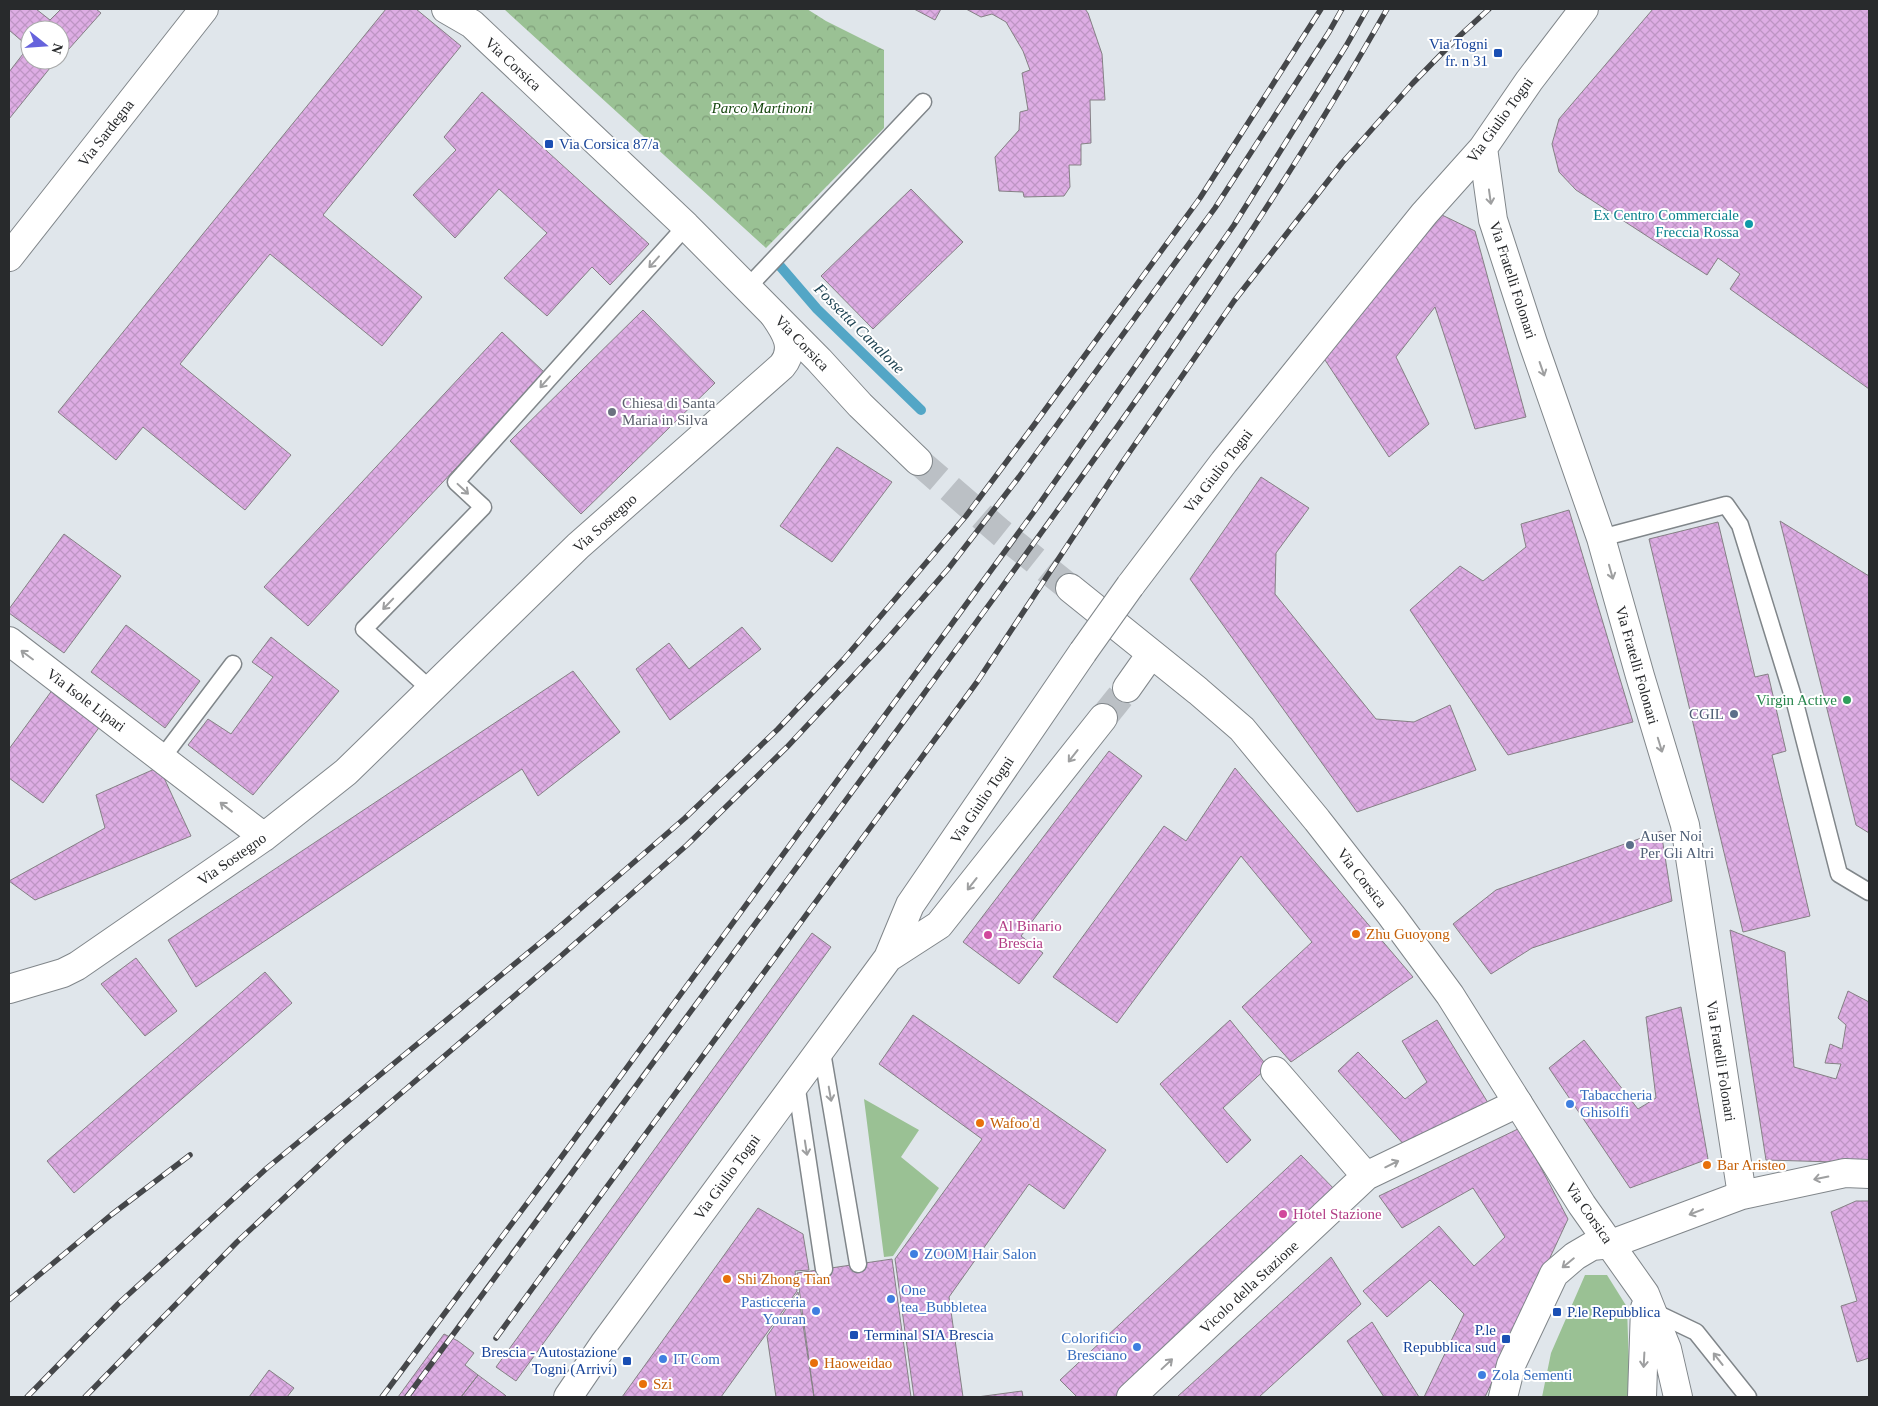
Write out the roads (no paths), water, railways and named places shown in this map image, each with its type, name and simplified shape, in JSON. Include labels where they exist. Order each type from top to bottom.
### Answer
[{"type":"street","name":"Via Sardegna","points":[[9,257],[204,9]]},
{"type":"street","name":"Via Corsica","points":[[446,9],[467,17],[686,226],[768,308],[860,405],[918,461]]},
{"type":"street","name":"Via Giulio Togni","points":[[568,1397],[604,1344],[796,1083],[821,1046],[888,958],[910,905],[1082,652],[1130,586],[1224,462],[1424,214],[1483,148],[1529,80],[1584,9]]},
{"type":"street","name":"Via Fratelli Folonari","points":[[1483,148],[1493,220],[1533,343],[1601,538],[1685,826],[1742,1195]]},
{"type":"street","points":[[768,308],[788,338],[789,351],[784,363],[814,364],[822,367],[838,382]]},
{"type":"street","name":"Via Sostegno","points":[[9,990],[63,973],[77,966],[264,837],[346,772],[578,546],[784,363]]},
{"type":"street","name":"Via Corsica","points":[[1070,588],[1242,729],[1317,820],[1391,915],[1450,996],[1582,1205],[1611,1244],[1648,1302],[1667,1349],[1678,1397]]},
{"type":"street","name":"Via Isole Lipari","points":[[9,641],[264,837]]},
{"type":"street","points":[[1127,688],[1151,654]]},
{"type":"street","name":"Via Giulio Togni","points":[[888,958],[939,925],[1103,718]]},
{"type":"street","points":[[1275,1071],[1366,1176]]},
{"type":"street","name":"Vicolo della Stazione","points":[[1132,1397],[1366,1176],[1518,1103]]},
{"type":"street","points":[[1503,1397],[1511,1365],[1554,1274],[1575,1256],[1592,1246],[1611,1244],[1742,1195],[1845,1173],[1869,1174]]},
{"type":"street","points":[[1642,1397],[1648,1302]]},
{"type":"lane","points":[[747,288],[924,102]]},
{"type":"lane","points":[[430,689],[364,629],[483,507],[456,482],[686,226]]},
{"type":"lane","points":[[1601,538],[1726,506],[1740,524],[1795,703],[1839,874],[1869,892]]},
{"type":"lane","points":[[162,758],[233,664]]},
{"type":"lane","points":[[821,1046],[858,1264]]},
{"type":"lane","points":[[796,1083],[824,1269]]},
{"type":"lane","points":[[1648,1302],[1696,1332],[1748,1397]]},
{"type":"lane","points":[[1511,1365],[1514,1397]]},
{"type":"waterway","name":"Fossetta Canalone","points":[[780,266],[817,309],[921,410]]},
{"type":"tunnel","points":[[918,461],[1000,532],[1070,588]]},
{"type":"tunnel","points":[[1103,718],[1127,688]]},
{"type":"railway","points":[[27,1397],[118,1304],[267,1168],[557,929],[685,818],[778,729],[844,659],[966,516],[1034,425],[1200,198],[1321,9]]},
{"type":"railway","points":[[85,1397],[237,1242],[342,1144],[687,845],[787,747],[883,644],[948,569],[1019,477],[1215,208],[1342,9]]},
{"type":"railway","points":[[382,1397],[549,1174],[1033,513],[1234,225],[1346,46],[1367,9]]},
{"type":"railway","points":[[407,1397],[1106,443],[1165,359],[1280,186],[1335,99],[1387,9]]},
{"type":"railway","points":[[496,1338],[977,682],[1122,463],[1234,301],[1342,163],[1412,84],[1489,9]]},
{"type":"railway","points":[[9,1300],[111,1215],[190,1155]]},
{"type":"place","name":"Via Togni fr. n 31","points":[[1498,53]]},
{"type":"place","name":"Via Corsica 87/a","points":[[549,144]]},
{"type":"place","name":"Ex Centro Commerciale Freccia Rossa","points":[[1749,224]]},
{"type":"place","name":"Chiesa di Santa Maria in Silva","points":[[612,412]]},
{"type":"place","name":"Virgin Active","points":[[1847,700]]},
{"type":"place","name":"CGIL","points":[[1734,714]]},
{"type":"place","name":"Auser Noi Per Gli Altri","points":[[1630,845]]},
{"type":"place","name":"Zhu Guoyong","points":[[1356,934]]},
{"type":"place","name":"Al Binario Brescia","points":[[988,935]]},
{"type":"place","name":"Tabaccheria Ghisolfi","points":[[1570,1104]]},
{"type":"place","name":"Wafoo'd","points":[[980,1123]]},
{"type":"place","name":"Bar Aristeo","points":[[1707,1165]]},
{"type":"place","name":"Hotel Stazione","points":[[1283,1214]]},
{"type":"place","name":"ZOOM Hair Salon","points":[[914,1254]]},
{"type":"place","name":"Shi Zhong Tian","points":[[727,1279]]},
{"type":"place","name":"One tea_Bubbletea","points":[[891,1299]]},
{"type":"place","name":"Pasticceria Youran","points":[[816,1311]]},
{"type":"place","name":"P.le Repubblica","points":[[1557,1312]]},
{"type":"place","name":"Terminal SIA Brescia","points":[[854,1335]]},
{"type":"place","name":"P.le Repubblica sud","points":[[1506,1339]]},
{"type":"place","name":"Colorificio Bresciano","points":[[1137,1347]]},
{"type":"place","name":"IT Com","points":[[663,1359]]},
{"type":"place","name":"Brescia - Autostazione Togni (Arrivi)","points":[[627,1361]]},
{"type":"place","name":"Haoweidao","points":[[814,1363]]},
{"type":"place","name":"Zola Sementi","points":[[1482,1375]]},
{"type":"place","name":"Szi","points":[[643,1384]]},
{"type":"park label","name":"Parco Martinoni","points":[[762,108]]}]
